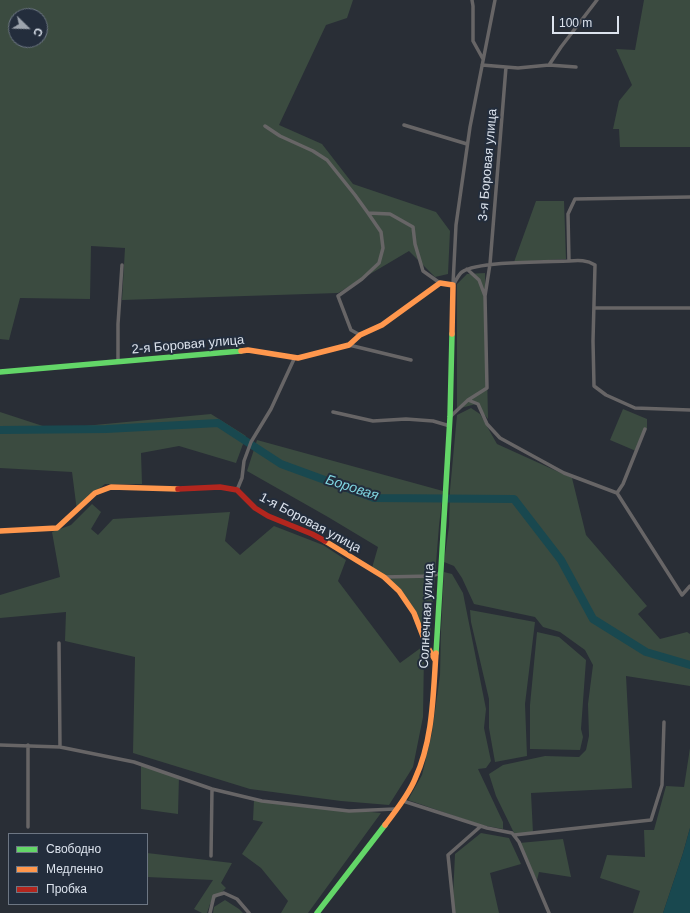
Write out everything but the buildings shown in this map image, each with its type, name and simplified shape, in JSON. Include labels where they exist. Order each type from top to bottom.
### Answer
[{"type":"street","points":[[472,0],[472,41],[483,59]]},
{"type":"street","points":[[453,285],[456,225],[467,144],[495,0]]},
{"type":"street","points":[[549,65],[597,0]]},
{"type":"street","points":[[482,65],[506,67],[549,65],[576,67]]},
{"type":"street","name":"3-я Боровая улица","points":[[485,296],[490,264],[506,67]]},
{"type":"street","points":[[404,125],[467,144]]},
{"type":"street","points":[[265,126],[280,136],[313,151],[327,160],[355,195],[381,232],[383,248],[379,263],[362,279],[338,296],[351,330],[360,335]]},
{"type":"street","points":[[569,261],[568,214],[575,199],[690,197]]},
{"type":"street","points":[[368,213],[390,214],[413,227],[415,244],[423,271],[440,283],[453,285]]},
{"type":"street","points":[[453,285],[460,273],[467,269],[490,264],[582,260],[590,262],[595,266],[594,386],[606,395],[635,408],[690,410]]},
{"type":"street","points":[[118,362],[118,324],[122,265]]},
{"type":"street","points":[[450,417],[468,400],[487,388],[485,296],[479,280],[467,269]]},
{"type":"street","name":"2-я Боровая улица","points":[[0,372],[248,350],[295,357],[311,355],[349,345],[360,335],[382,325],[440,283]]},
{"type":"street","name":"Солнечная улица","points":[[317,913],[403,801],[415,780],[426,748],[430,729],[436,660],[450,426],[453,285]]},
{"type":"street","points":[[594,308],[690,308]]},
{"type":"street","points":[[349,345],[411,360]]},
{"type":"street","points":[[0,531],[56,528],[95,493],[111,487],[180,489],[220,487],[237,490],[242,478],[244,461],[250,442],[271,409],[295,357]]},
{"type":"street","points":[[468,400],[478,404],[487,424],[500,438],[564,473],[617,493],[682,595],[690,586]]},
{"type":"street","points":[[334,412],[373,421],[406,419],[433,421],[450,426]]},
{"type":"street","points":[[617,493],[623,484],[645,429]]},
{"type":"street","name":"1-я Боровая улица","points":[[237,490],[255,508],[268,516],[312,534],[384,577],[399,591],[414,613],[426,644],[436,660]]},
{"type":"street","points":[[384,577],[431,576],[441,573]]},
{"type":"street","points":[[59,643],[60,747]]},
{"type":"street","points":[[514,835],[651,820],[662,785],[664,722]]},
{"type":"street","points":[[0,745],[60,747],[134,762],[212,788],[262,801],[349,811],[395,810]]},
{"type":"street","points":[[28,745],[28,827]]},
{"type":"street","points":[[211,856],[212,788]]},
{"type":"street","points":[[403,801],[481,826],[512,833],[519,842],[549,913]]},
{"type":"street","points":[[454,913],[448,855],[481,826]]},
{"type":"street","points":[[210,913],[214,896],[224,893],[237,898],[249,913]]},
{"type":"green space","points":[[0,0],[353,0],[347,18],[326,25],[279,125],[322,144],[353,184],[436,212],[450,231],[448,274],[435,277],[409,251],[338,293],[122,300],[125,248],[91,246],[90,299],[20,298],[9,340],[0,339]]},
{"type":"green space","points":[[644,0],[690,0],[690,147],[620,147],[619,129],[613,129],[619,101],[632,85],[616,49],[635,50]]},
{"type":"green space","points":[[536,201],[564,201],[566,259],[514,262]]},
{"type":"green space","points":[[485,273],[488,419],[476,404],[457,409],[457,284],[467,274]]},
{"type":"green space","points":[[471,408],[480,414],[497,444],[572,478],[586,535],[647,606],[638,614],[660,639],[687,632],[690,634],[690,686],[626,676],[632,788],[531,793],[533,833],[515,835],[496,796],[489,774],[503,765],[545,756],[579,757],[586,750],[589,736],[588,704],[593,665],[585,650],[560,632],[543,627],[535,617],[474,604],[462,578],[454,566],[444,562],[449,526],[450,490],[457,415]]},
{"type":"green space","points":[[623,409],[647,419],[647,428],[636,451],[610,440]]},
{"type":"green space","points":[[0,412],[52,429],[211,414],[246,436],[236,463],[179,446],[141,453],[142,484],[105,484],[86,499],[77,511],[72,472],[0,468]]},
{"type":"green space","points":[[257,440],[443,491],[430,639],[426,640],[411,604],[390,580],[372,568],[378,547],[247,471]]},
{"type":"green space","points":[[92,504],[101,512],[91,529],[98,535],[113,519],[230,512],[225,541],[240,555],[274,526],[323,545],[346,560],[338,581],[400,663],[422,647],[424,653],[423,717],[413,767],[389,805],[341,801],[250,789],[133,753],[135,657],[65,641],[66,612],[0,618],[0,595],[60,577],[52,532],[71,525]]},
{"type":"green space","points":[[444,572],[452,574],[463,593],[486,709],[484,728],[491,761],[486,768],[478,769],[503,822],[503,829],[481,825],[408,800],[422,775],[432,733],[440,675]]},
{"type":"green space","points":[[470,610],[535,622],[525,704],[527,756],[495,762],[489,728],[489,699],[471,622]]},
{"type":"green space","points":[[537,632],[559,637],[586,660],[581,729],[583,737],[580,750],[530,749],[530,705]]},
{"type":"green space","points":[[690,748],[690,828],[663,913],[633,913],[640,891],[600,878],[607,855],[645,857],[644,830],[654,830],[666,786],[684,787]]},
{"type":"green space","points":[[141,764],[179,776],[178,814],[141,809]]},
{"type":"green space","points":[[254,800],[381,813],[308,913],[281,913],[288,901],[261,868],[242,854],[263,822],[253,820]]},
{"type":"green space","points":[[481,833],[509,838],[521,864],[490,873],[499,913],[455,913],[453,897],[455,854]]},
{"type":"green space","points":[[563,839],[571,877],[539,872],[537,880],[519,843]]},
{"type":"green space","points":[[148,853],[232,863],[221,883],[226,888],[210,904],[207,913],[202,913],[194,909],[213,880],[148,877]]},
{"type":"green space","points":[[225,900],[243,913],[213,913],[214,907]]},
{"type":"water","points":[[690,828],[690,913],[663,913],[683,853]]},
{"type":"waterway","name":"Боровая","points":[[0,430],[106,429],[218,423],[281,464],[374,498],[514,499],[561,560],[593,619],[646,652],[690,665]]},
{"type":"traffic: fast","points":[[436,653],[450,417],[452,334]]},
{"type":"traffic: fast","points":[[0,372],[241,351]]},
{"type":"traffic: fast","points":[[317,913],[385,825]]},
{"type":"traffic: slow","points":[[241,351],[248,350],[298,358],[349,345],[360,335],[382,325],[440,283],[453,285],[452,334]]},
{"type":"traffic: slow","points":[[0,531],[57,528],[95,493],[111,487],[178,489]]},
{"type":"traffic: slow","points":[[325,541],[384,577],[399,591],[414,613],[426,644],[435,660]]},
{"type":"traffic: slow","points":[[385,825],[402,803],[421,764],[429,733],[436,653]]},
{"type":"traffic: jam","points":[[178,489],[220,487],[237,490],[255,508],[268,516],[325,541]]}]
